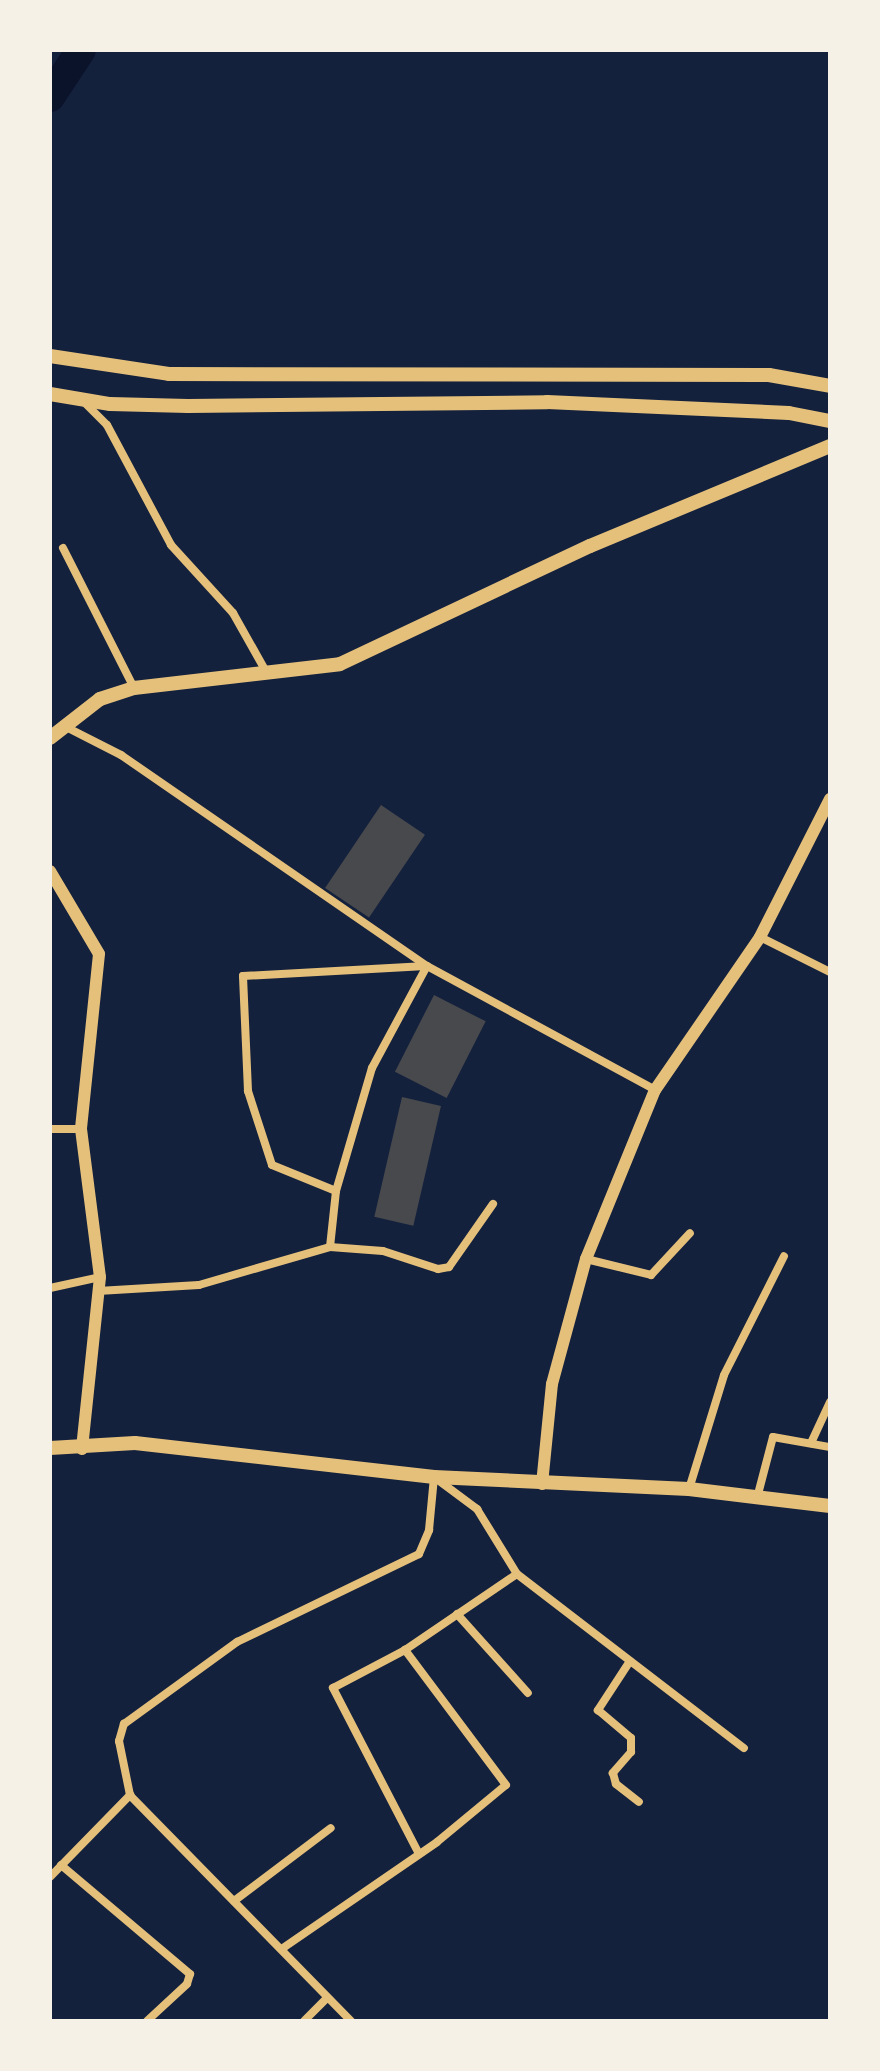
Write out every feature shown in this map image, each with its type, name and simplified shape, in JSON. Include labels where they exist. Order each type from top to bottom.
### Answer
[{"type":"main road","points":[[50,356],[169,374],[769,375],[830,386]]},
{"type":"main road","points":[[50,394],[81,400],[188,406],[547,402],[789,413],[830,421]]},
{"type":"main road","points":[[50,738],[100,699],[134,688],[268,676],[340,664],[477,596],[830,446]]},
{"type":"main road","points":[[50,1448],[82,1449],[135,1443],[434,1477],[689,1489],[830,1506]]},
{"type":"street","points":[[81,400],[107,425],[171,545],[233,613],[268,676]]},
{"type":"street","points":[[63,548],[134,688]]},
{"type":"street","points":[[66,727],[121,755],[427,966],[655,1090]]},
{"type":"street","points":[[542,1484],[552,1384],[586,1259],[655,1090],[760,937],[830,799]]},
{"type":"street","points":[[50,871],[99,954],[81,1129],[100,1277],[82,1449]]},
{"type":"street","points":[[760,937],[830,972]]},
{"type":"street","points":[[330,1247],[336,1191],[372,1068],[427,966]]},
{"type":"street","points":[[336,1191],[272,1165],[248,1091],[243,976],[427,966]]},
{"type":"street","points":[[50,1129],[81,1129]]},
{"type":"street","points":[[98,1291],[199,1285],[330,1247],[383,1251],[438,1269],[449,1267],[493,1204]]},
{"type":"street","points":[[586,1259],[651,1275],[690,1233]]},
{"type":"street","points":[[689,1489],[724,1375],[784,1256]]},
{"type":"street","points":[[50,1288],[100,1277]]},
{"type":"street","points":[[811,1443],[830,1402]]},
{"type":"street","points":[[757,1498],[773,1437],[830,1447]]},
{"type":"street","points":[[434,1477],[477,1509],[517,1574],[744,1748]]},
{"type":"street","points":[[351,2021],[283,1948],[130,1795],[119,1741],[124,1724],[237,1642],[419,1554],[429,1530],[434,1477]]},
{"type":"street","points":[[418,1852],[332,1692],[405,1650],[517,1574]]},
{"type":"street","points":[[457,1614],[528,1693]]},
{"type":"street","points":[[283,1948],[506,1785],[405,1650]]},
{"type":"street","points":[[630,1661],[598,1710],[631,1738],[631,1752],[613,1773],[616,1784],[639,1802]]},
{"type":"street","points":[[50,1877],[130,1795]]},
{"type":"street","points":[[234,1901],[331,1828]]},
{"type":"street","points":[[61,1865],[190,1974],[187,1984],[147,2021]]},
{"type":"street","points":[[304,2021],[327,1998]]},
{"type":"building","points":[[381,805],[425,835],[369,918],[325,888]]},
{"type":"building","points":[[434,995],[486,1021],[447,1098],[395,1072]]},
{"type":"building","points":[[402,1097],[441,1106],[413,1226],[374,1217]]},
{"type":"waterway","points":[[50,97],[81,50]]}]
